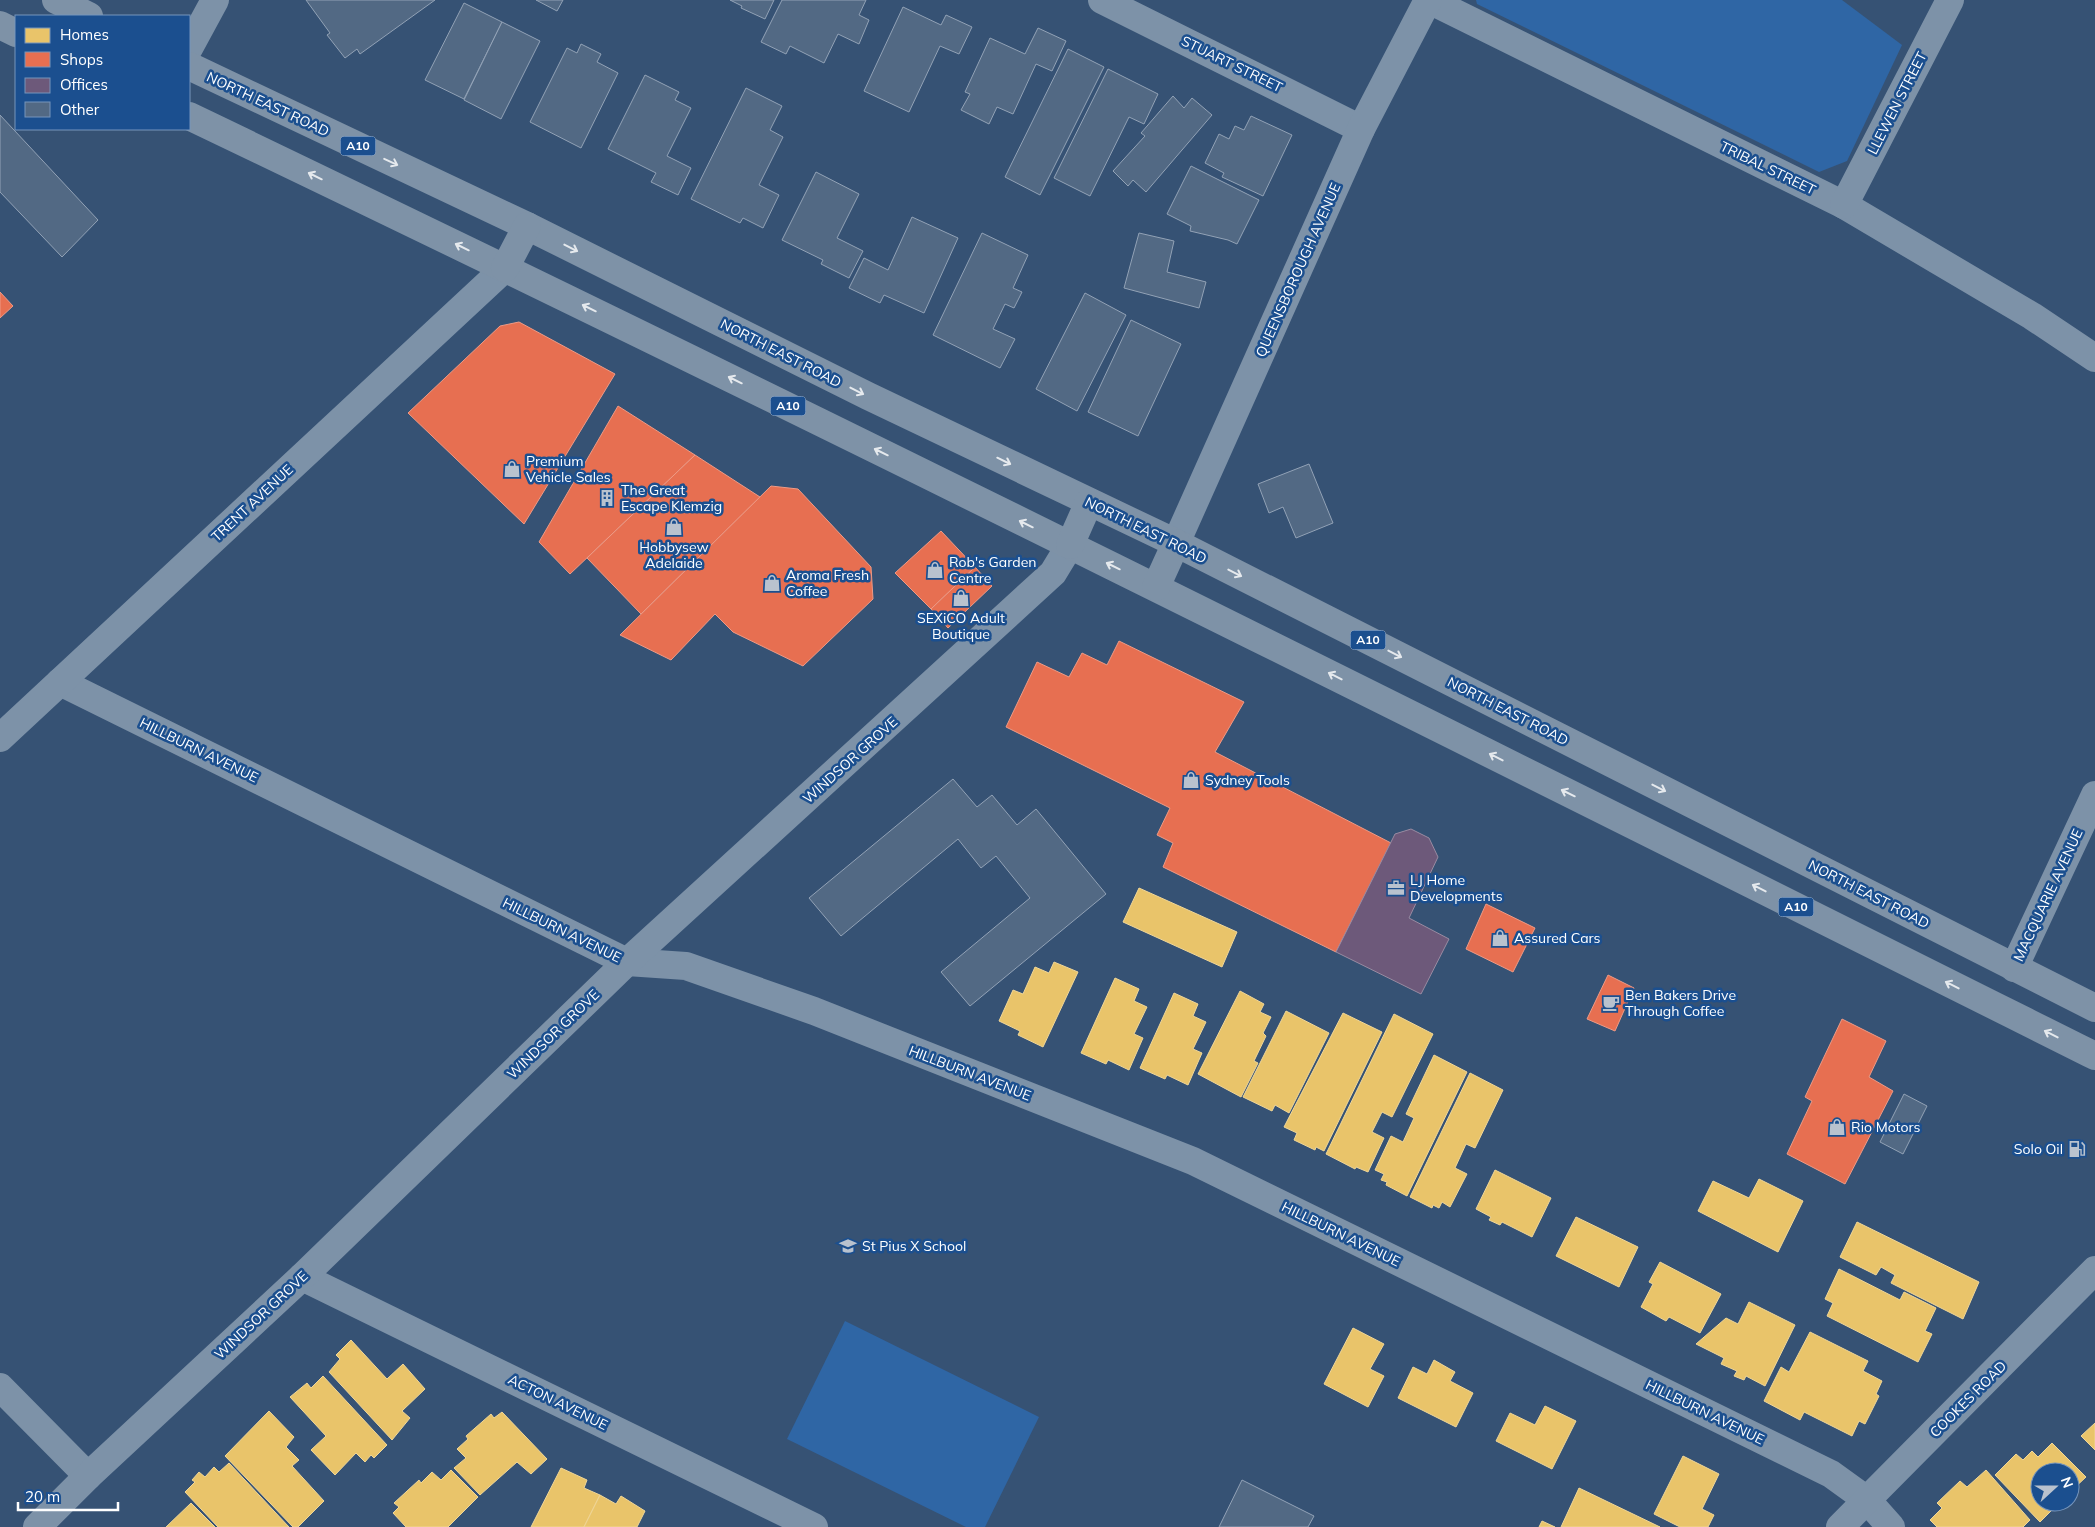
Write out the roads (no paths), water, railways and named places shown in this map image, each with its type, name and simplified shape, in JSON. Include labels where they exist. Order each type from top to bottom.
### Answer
[{"type":"highway","points":[[56,0],[87,15]]},
{"type":"highway","points":[[0,25],[15,32]]},
{"type":"highway","name":"NORTH EAST ROAD","points":[[190,66],[527,226],[868,396],[1176,543],[2095,1008]]},
{"type":"highway","name":"A10","points":[[190,116],[506,268],[1156,587],[2095,1056]]},
{"type":"highway","points":[[506,268],[527,226]]},
{"type":"highway","points":[[1070,545],[1089,502]]},
{"type":"highway","points":[[1156,587],[1176,543]]},
{"type":"highway","points":[[1995,1006],[2014,968]]},
{"type":"street","points":[[190,46],[215,0]]},
{"type":"street","name":"STUART STREET","points":[[1102,0],[1362,129]]},
{"type":"street","name":"QUEENSBOROUGH AVENUE","points":[[1176,543],[1362,129],[1429,0]]},
{"type":"street","name":"TRIBAL STREET","points":[[1429,0],[1844,205],[2032,316],[2095,358]]},
{"type":"street","name":"LLEWEN STREET","points":[[1844,205],[1950,0]]},
{"type":"street","name":"TRENT AVENUE","points":[[0,738],[506,268]]},
{"type":"street","name":"WINDSOR GROVE","points":[[37,1527],[88,1476],[302,1277],[627,962],[1047,579],[1070,545]]},
{"type":"street","name":"HILLBURN AVENUE","points":[[60,682],[627,962],[686,966],[814,1011],[1193,1161],[1831,1474],[1867,1500],[1891,1527]]},
{"type":"street","name":"MACQUARIE AVENUE","points":[[2014,968],[2095,795]]},
{"type":"street","name":"COOKES ROAD","points":[[1840,1527],[2095,1270]]},
{"type":"street","name":"ACTON AVENUE","points":[[302,1277],[814,1527]]},
{"type":"street","points":[[0,1387],[88,1476]]},
{"type":"place","name":"Premium Vehicle Sales","points":[[512,469]]},
{"type":"place","name":"The Great Escape Klemzig","points":[[607,498]]},
{"type":"place","name":"Hobbysew Adelaide","points":[[674,527]]},
{"type":"place","name":"Rob's Garden Centre","points":[[935,570]]},
{"type":"place","name":"Aroma Fresh Coffee","points":[[772,583]]},
{"type":"place","name":"SEXiCO Adult Boutique","points":[[961,598]]},
{"type":"place","name":"Sydney Tools","points":[[1191,780]]},
{"type":"place","name":"LJ Home Developments","points":[[1396,888]]},
{"type":"place","name":"Assured Cars","points":[[1500,938]]},
{"type":"place","name":"Ben Bakers Drive Through Coffee","points":[[1611,1003]]},
{"type":"place","name":"Rio Motors","points":[[1837,1127]]},
{"type":"place","name":"Solo Oil","points":[[2077,1149]]},
{"type":"place","name":"St Pius X School","points":[[848,1246]]}]
